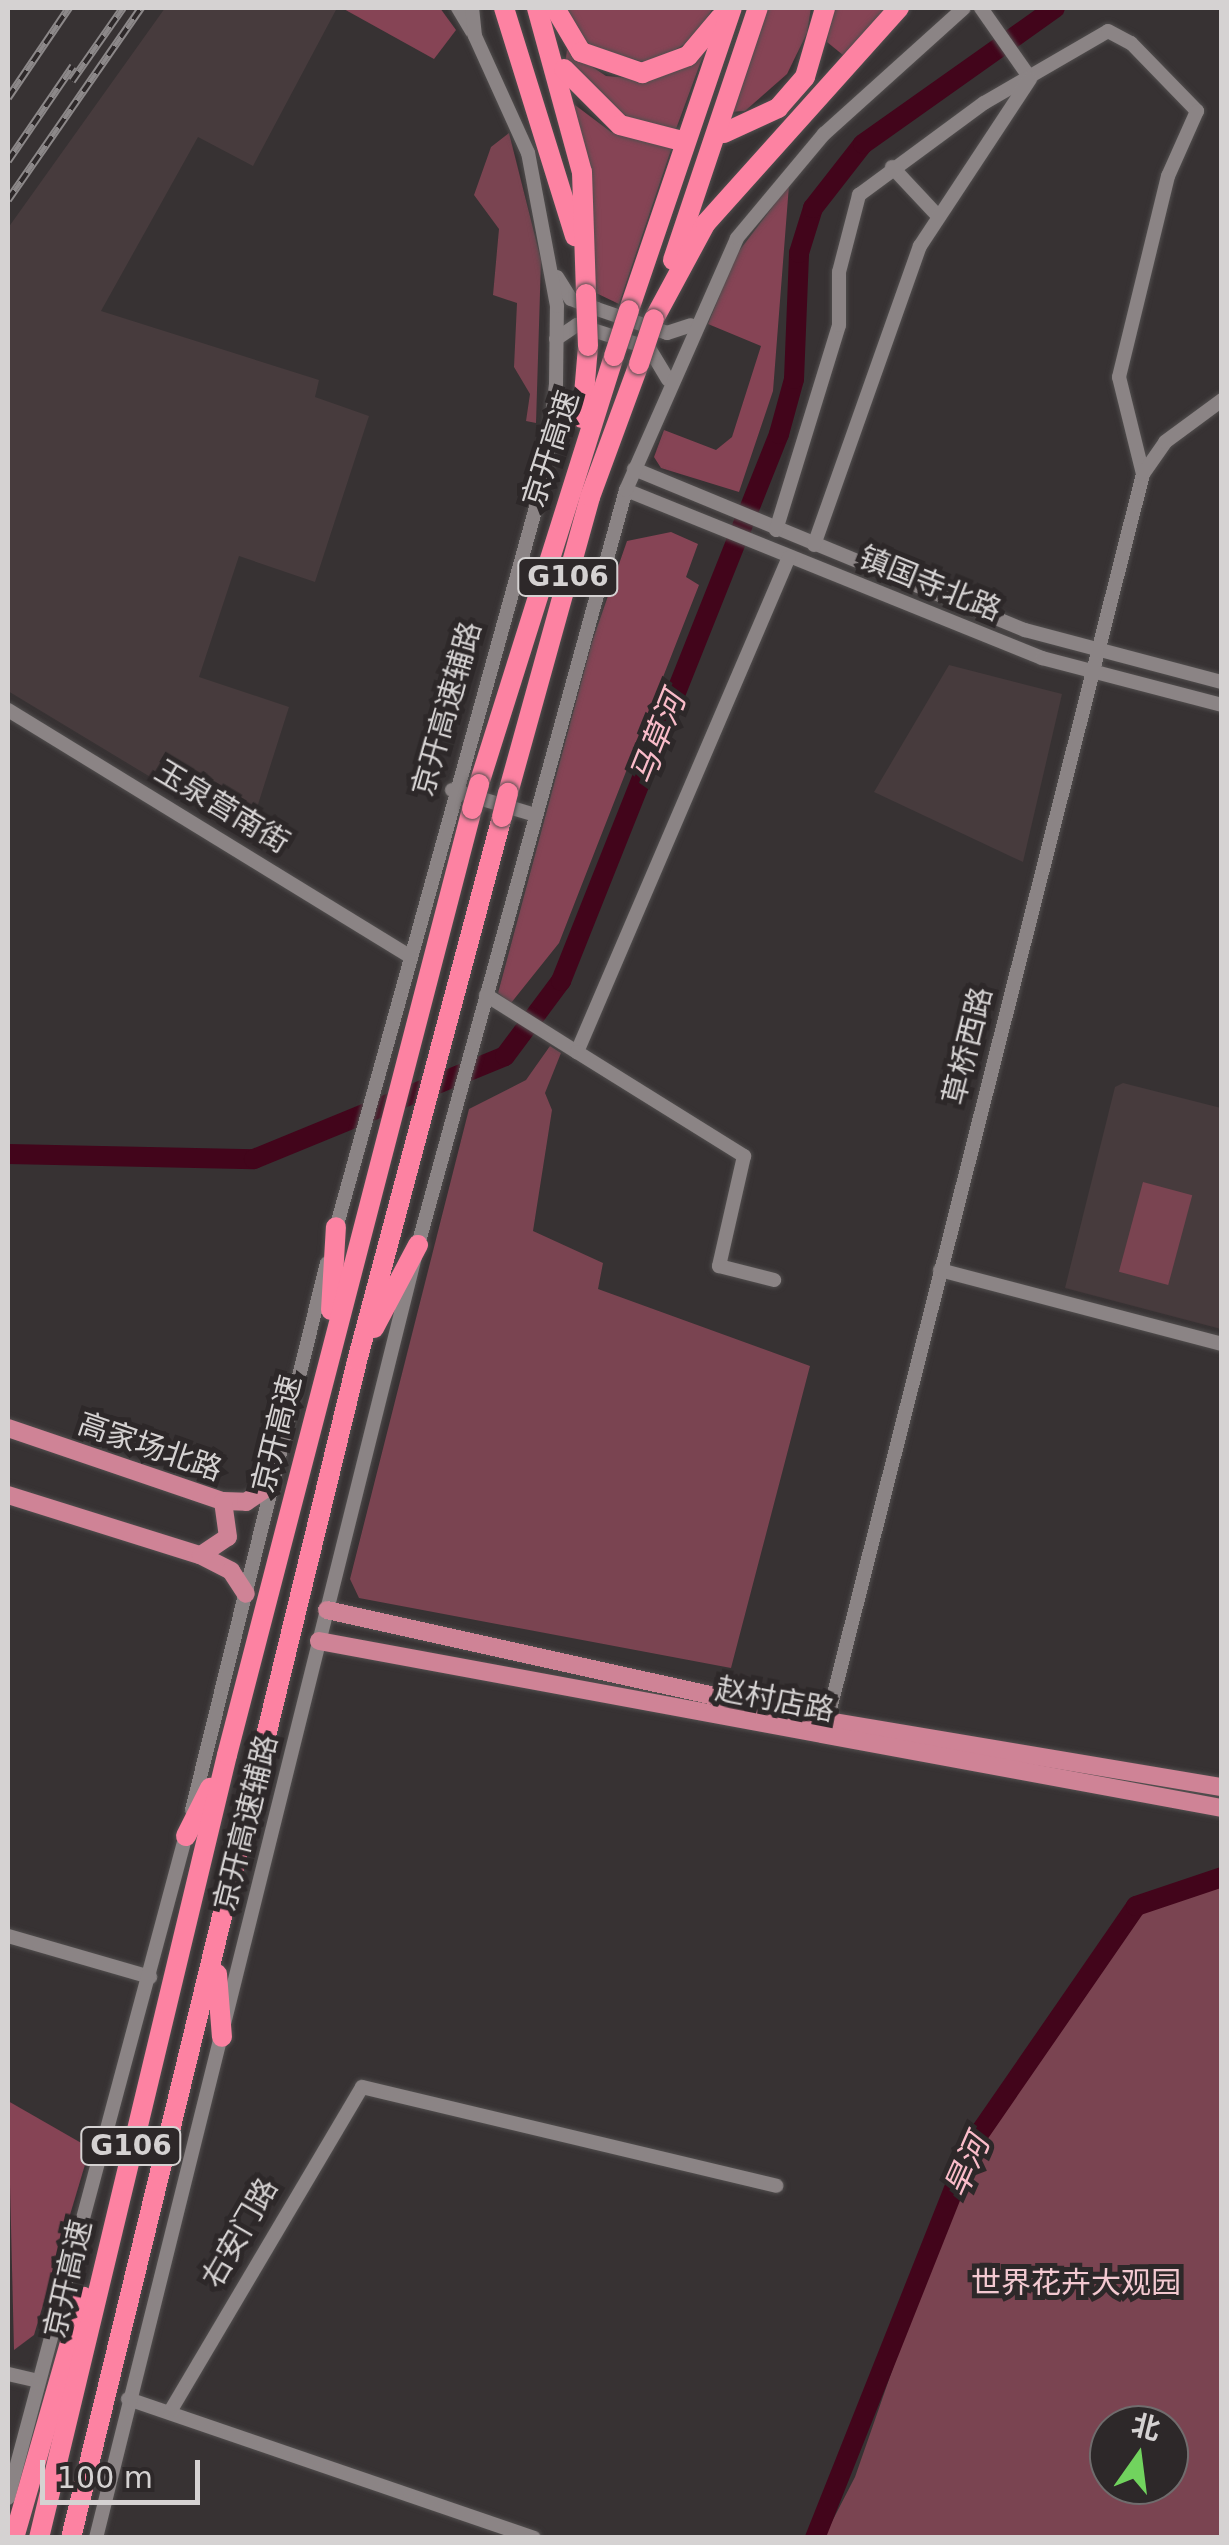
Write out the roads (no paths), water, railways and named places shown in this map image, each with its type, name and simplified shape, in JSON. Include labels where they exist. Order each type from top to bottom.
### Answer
[{"type":"highway","points":[[504,8],[583,262]]},
{"type":"highway","points":[[537,8],[582,172],[588,346],[569,484]]},
{"type":"highway","points":[[555,8],[581,52],[642,73],[688,56],[729,8]]},
{"type":"highway","name":"京开高速","points":[[39,2538],[114,2211],[227,1755],[472,809],[569,484],[729,8]]},
{"type":"highway","points":[[654,318],[758,8]]},
{"type":"highway","points":[[724,132],[778,108],[805,77],[826,8]]},
{"type":"highway","points":[[654,318],[706,223],[900,8]]},
{"type":"highway","points":[[871,40],[916,8]]},
{"type":"highway","points":[[547,36],[592,105],[620,125],[678,140]]},
{"type":"highway","name":"京开高速","points":[[71,2538],[357,1361],[433,1068],[590,497],[654,318]]},
{"type":"highway","points":[[328,1354],[336,1227]]},
{"type":"highway","points":[[357,1361],[418,1245]]},
{"type":"highway","points":[[186,1836],[227,1755]]},
{"type":"highway","points":[[215,1956],[222,2037]]},
{"type":"highway","points":[[14,2538],[114,2211]]},
{"type":"main road","name":"高家场北路","points":[[8,1428],[223,1501],[246,1502],[272,1484]]},
{"type":"main road","points":[[8,1495],[200,1555],[231,1571],[246,1594]]},
{"type":"main road","points":[[200,1555],[214,1554],[228,1537],[223,1501]]},
{"type":"main road","name":"赵村店路","points":[[327,1610],[825,1729],[1222,1787]]},
{"type":"main road","name":"赵村店路","points":[[319,1641],[825,1729],[1222,1808]]},
{"type":"street","name":"京开高速辅路","points":[[8,2498],[150,1977],[352,1157],[452,790],[545,475],[556,340],[549,263],[518,118],[458,8]]},
{"type":"street","points":[[472,8],[475,36]]},
{"type":"street","points":[[774,1280],[719,1266],[744,1156],[486,995],[532,814],[626,490],[692,324],[773,188],[964,8]]},
{"type":"street","points":[[981,8],[1027,74]]},
{"type":"street","points":[[773,529],[839,325],[854,206],[892,167],[1027,74],[1108,31],[1132,42],[1196,111],[1168,176],[1119,377],[1143,474]]},
{"type":"street","points":[[814,545],[884,329],[936,214],[1027,74]]},
{"type":"street","points":[[892,167],[936,214]]},
{"type":"street","points":[[549,263],[571,299],[667,333],[692,324]]},
{"type":"street","points":[[556,340],[577,325],[649,348],[668,380]]},
{"type":"street","name":"草桥西路","points":[[825,1729],[1143,474],[1165,442],[1222,400]]},
{"type":"street","name":"镇国寺北路","points":[[634,469],[724,510],[1096,650],[1222,682]]},
{"type":"street","name":"镇国寺北路","points":[[626,490],[763,547],[1090,671],[1222,705]]},
{"type":"street","points":[[578,1052],[789,557]]},
{"type":"street","name":"玉泉营南街","points":[[8,710],[406,954]]},
{"type":"street","points":[[452,790],[532,814]]},
{"type":"street","name":"京开高速辅路","points":[[96,2538],[418,1245],[455,1124],[486,995]]},
{"type":"street","points":[[940,1270],[1222,1344]]},
{"type":"street","points":[[8,1936],[150,1977]]},
{"type":"street","name":"右安门路","points":[[171,2410],[362,2087],[776,2186]]},
{"type":"street","points":[[8,2374],[38,2381]]},
{"type":"street","points":[[128,2399],[171,2410],[534,2538]]},
{"type":"waterway","name":"马草河","points":[[8,1154],[254,1159],[505,1056],[561,981],[779,434],[794,379],[799,253],[813,208],[863,144],[1055,8]]},
{"type":"waterway","name":"旱河","points":[[815,2538],[972,2144],[1136,1906],[1222,1877]]},
{"type":"railway","points":[[8,98],[69,8]]},
{"type":"railway","points":[[72,81],[123,8]]},
{"type":"railway","points":[[8,200],[141,8]]},
{"type":"railway","points":[[8,161],[73,66]]},
{"type":"park label","name":"世界花卉大观园","points":[[1076,2283]]}]
